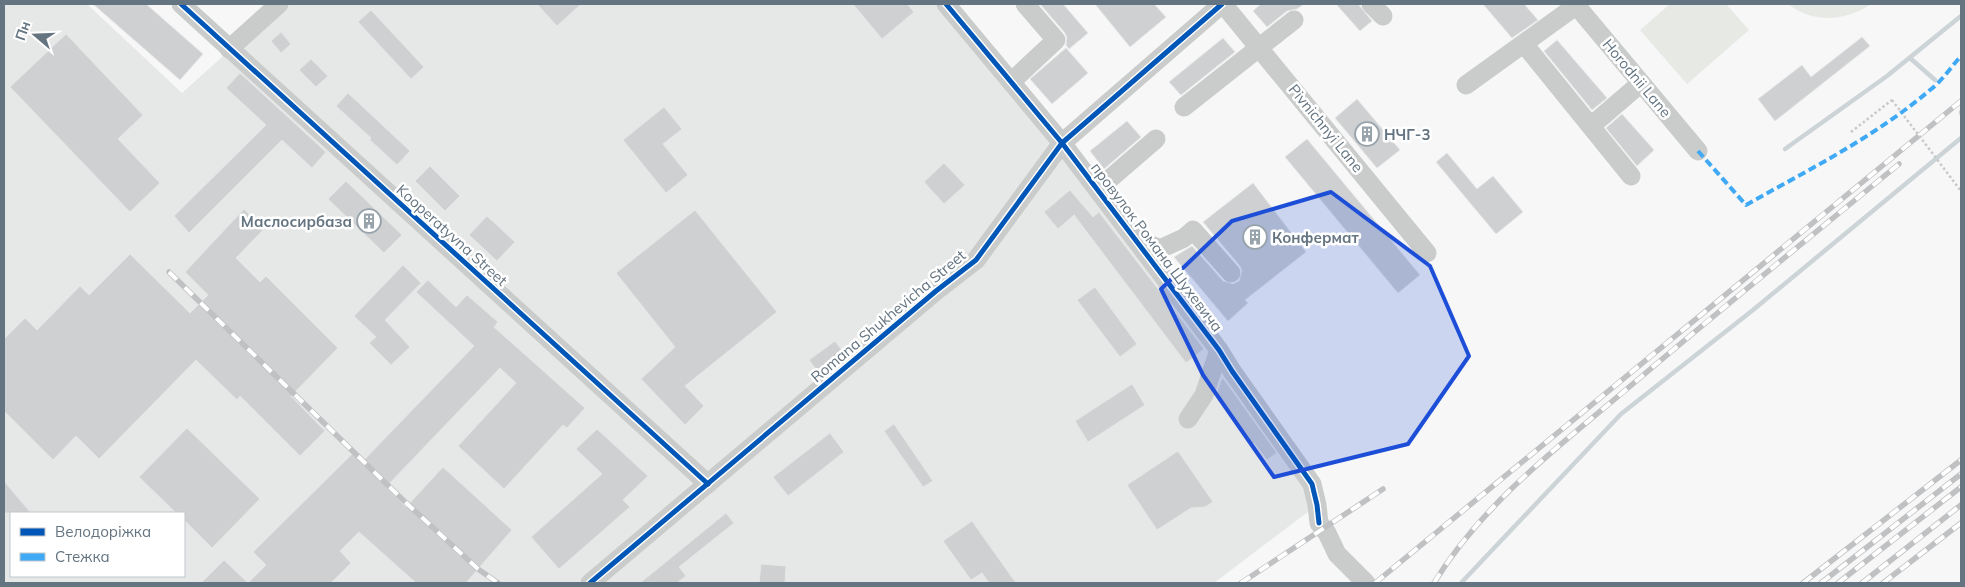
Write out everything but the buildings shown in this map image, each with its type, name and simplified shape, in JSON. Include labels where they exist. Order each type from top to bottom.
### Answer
[{"type":"street","name":"Kooperatyvna Street","points":[[181,4],[229,50],[708,484]]},
{"type":"street","points":[[229,50],[279,4]]},
{"type":"street","points":[[1011,82],[1056,40],[1026,4]]},
{"type":"street","name":"Pivnichnyi Lane","points":[[1223,4],[1427,252]]},
{"type":"street","name":"Romana Shukhevicha Street","points":[[590,583],[928,298],[976,260],[1062,143],[1223,4]]},
{"type":"street","points":[[1466,84],[1576,5]]},
{"type":"street","name":"Horodnii Lane","points":[[1576,5],[1698,151]]},
{"type":"street","name":"провулок Романа Шухевича","points":[[953,6],[1011,82],[1098,189],[1219,350],[1312,484],[1319,523],[1337,554],[1366,583]]},
{"type":"street","points":[[1184,107],[1294,20]]},
{"type":"street","points":[[1524,44],[1631,176]]},
{"type":"street","points":[[1591,126],[1641,83]]},
{"type":"street","points":[[1098,189],[1156,139]]},
{"type":"street","points":[[1134,238],[1160,249],[1184,238],[1193,230],[1231,273]]},
{"type":"street","points":[[1188,419],[1204,394],[1219,350]]},
{"type":"path","points":[[1851,132],[1892,100],[1961,190]]},
{"type":"highlighted area","points":[[1331,192],[1430,266],[1469,356],[1408,444],[1274,477],[1203,375],[1161,289],[1232,221]]},
{"type":"shaded area","points":[[4,4],[87,4],[182,93],[281,4],[944,4],[1062,143],[1317,505],[1214,583],[4,583]]},
{"type":"shaded area","points":[[1670,4],[1726,4],[1749,30],[1687,84],[1640,30]]},
{"type":"shaded area","points":[[1788,4],[1871,4],[1851,14],[1830,18],[1808,15]]},
{"type":"waterway","points":[[1785,149],[1887,76],[1961,16]]},
{"type":"waterway","points":[[1910,58],[1935,80]]},
{"type":"waterway","points":[[1461,583],[1621,414],[1753,310],[1961,138]]},
{"type":"railway","points":[[1375,583],[1961,101]]},
{"type":"railway","points":[[1434,583],[1453,554],[1475,528],[1523,478],[1695,331],[1899,164]]},
{"type":"railway","points":[[169,272],[403,500],[478,569],[498,583]]},
{"type":"railway","points":[[1803,583],[1961,460]]},
{"type":"railway","points":[[1821,583],[1961,474]]},
{"type":"railway","points":[[1838,583],[1961,487]]},
{"type":"railway","points":[[1241,583],[1383,489]]},
{"type":"railway","points":[[1862,583],[1961,505]]},
{"type":"railway","points":[[1883,583],[1961,523]]},
{"type":"marked path","points":[[1698,151],[1746,205],[1841,152],[1887,123],[1934,86],[1961,56]]},
{"type":"cycle path","points":[[181,4],[708,484]]},
{"type":"cycle path","points":[[946,4],[1062,143],[1219,350],[1312,484],[1319,523]]},
{"type":"cycle path","points":[[590,583],[936,291],[976,260],[1062,143],[1222,4]]},
{"type":"place","name":"НЧГ-3","points":[[1367,134]]},
{"type":"place","name":"Маслосирбаза","points":[[369,221]]},
{"type":"place","name":"Конфермат","points":[[1255,237]]}]
